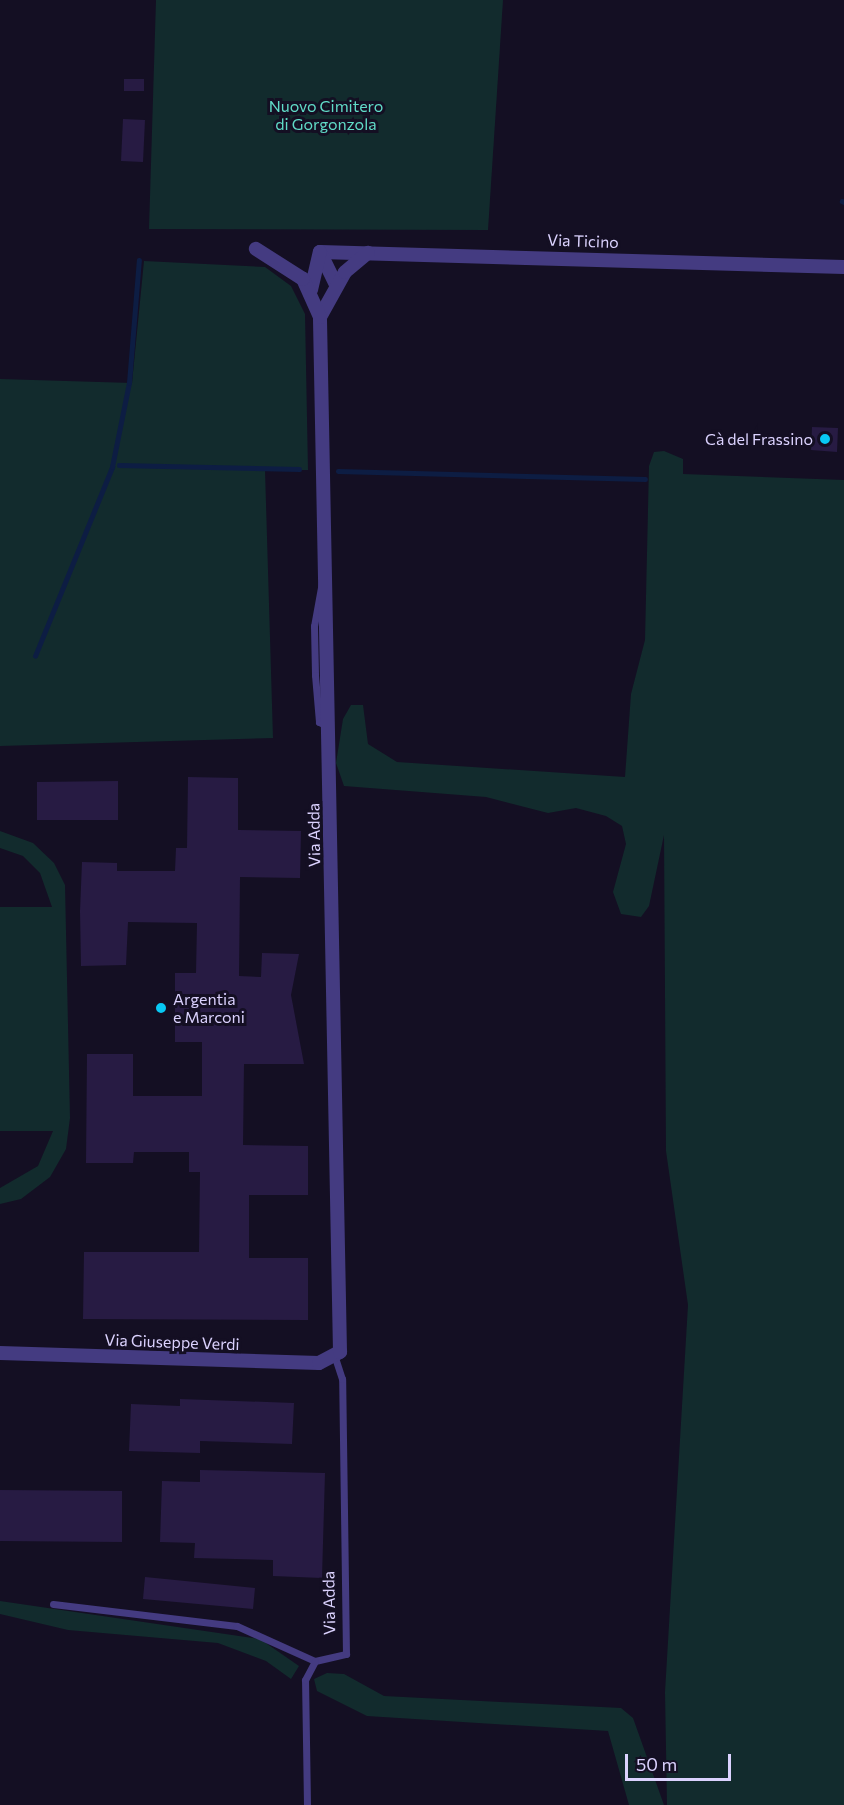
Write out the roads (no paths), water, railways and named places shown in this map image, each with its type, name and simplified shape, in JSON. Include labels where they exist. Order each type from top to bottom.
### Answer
[{"type":"street","name":"Via Adda","points":[[256,249],[291,268],[311,290],[320,317],[337,1355]]},
{"type":"street","points":[[311,290],[320,252]]},
{"type":"street","points":[[320,252],[336,285]]},
{"type":"street","name":"Via Ticino","points":[[320,252],[844,267]]},
{"type":"street","name":"Via Adda","points":[[320,317],[336,285],[368,253]]},
{"type":"street","name":"Via Giuseppe Verdi","points":[[0,1353],[319,1363],[337,1355]]},
{"type":"lane","name":"Via Adda","points":[[315,1661],[346,1654],[342,1379],[337,1355]]},
{"type":"lane","points":[[53,1604],[237,1626],[315,1661],[305,1680],[307,1805]]},
{"type":"waterway","points":[[35,656],[112,467],[129,383],[139,260]]},
{"type":"waterway","points":[[119,465],[299,469]]},
{"type":"waterway","points":[[338,471],[645,479]]},
{"type":"place","name":"Cà del Frassino","points":[[825,439]]},
{"type":"place","name":"Argentia e Marconi","points":[[161,1008]]},
{"type":"park label","name":"Nuovo Cimitero di Gorgonzola","points":[[326,115]]}]
